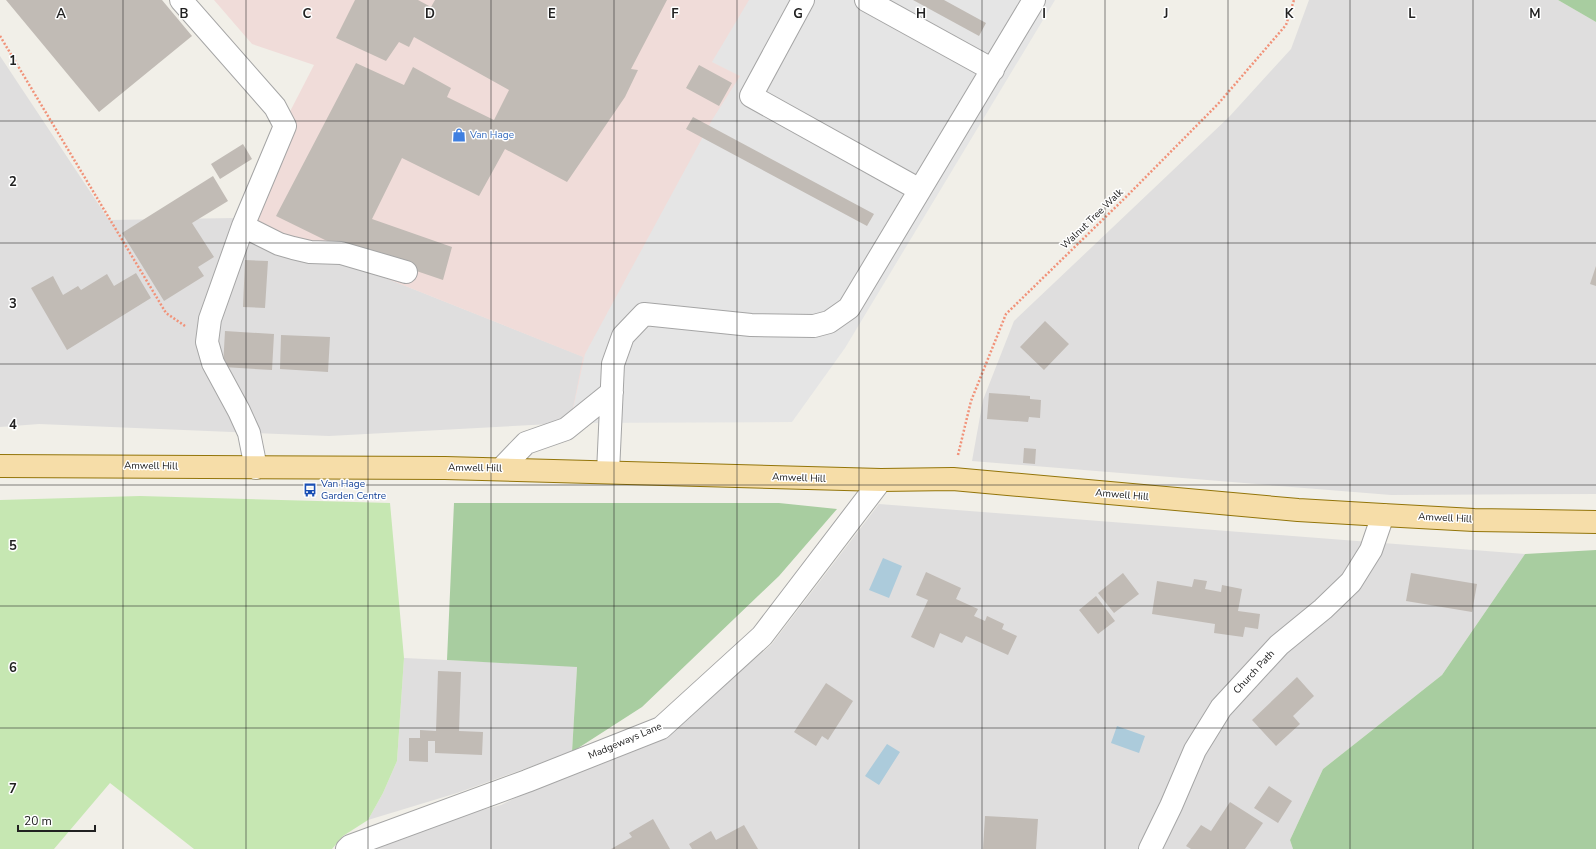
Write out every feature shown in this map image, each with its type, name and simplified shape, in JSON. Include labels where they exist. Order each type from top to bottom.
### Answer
[{"type":"main road","name":"Amwell Hill","points":[[0,466],[501,469],[881,480],[953,479],[1291,510],[1474,520],[1596,522]]},
{"type":"street","points":[[181,0],[275,107],[285,126],[243,226],[210,319],[207,342],[213,363],[239,411],[248,433],[256,468]]},
{"type":"street","points":[[803,0],[751,96],[920,190]]},
{"type":"street","points":[[866,0],[993,70]]},
{"type":"street","points":[[608,472],[613,364],[623,336],[644,314],[751,325],[814,326],[829,322],[849,308],[1034,0]]},
{"type":"street","points":[[243,226],[278,244],[310,252],[341,253],[406,272]]},
{"type":"street","points":[[501,469],[526,443],[566,429],[612,392]]},
{"type":"street","name":"Madgeways Lane","points":[[347,849],[350,846],[528,781],[661,728],[762,636],[881,480]]},
{"type":"street","name":"Church Path","points":[[1150,849],[1171,806],[1195,750],[1221,708],[1279,645],[1323,609],[1350,582],[1371,550],[1383,515]]},
{"type":"path","name":"Walnut Tree Walk","points":[[953,479],[971,401],[1006,314],[1126,197],[1218,104],[1286,25],[1294,0]]},
{"type":"path","points":[[0,36],[166,313],[207,342]]},
{"type":"shaded area","points":[[214,0],[1053,0],[570,423],[583,357],[235,218],[314,65],[252,44]]},
{"type":"shaded area","points":[[749,0],[1055,0],[845,348],[792,422],[570,423],[585,354],[712,120],[740,76],[712,62]]},
{"type":"shaded area","points":[[1309,0],[1558,0],[1596,22],[1596,494],[1391,495],[972,461],[983,400],[1014,321],[1229,117],[1291,49]]},
{"type":"shaded area","points":[[0,56],[109,220],[235,218],[584,357],[570,423],[329,436],[39,424],[0,427]]},
{"type":"shaded area","points":[[879,504],[1525,554],[1442,675],[1323,769],[1290,840],[1293,849],[369,849],[395,833],[501,805],[558,777],[674,728],[771,645]]},
{"type":"shaded area","points":[[404,658],[577,666],[572,752],[457,793],[368,820],[383,793],[397,761]]},
{"type":"green space","points":[[1558,0],[1596,0],[1596,22]]},
{"type":"green space","points":[[140,496],[390,503],[404,658],[397,761],[383,793],[368,820],[343,836],[332,849],[194,849],[110,783],[54,849],[0,849],[0,500]]},
{"type":"green space","points":[[454,503],[779,503],[837,509],[779,576],[642,707],[572,752],[577,667],[447,660]]},
{"type":"green space","points":[[1596,550],[1596,849],[1293,849],[1290,840],[1323,769],[1442,675],[1525,554]]},
{"type":"water","points":[[883,558],[902,566],[889,598],[869,590]]},
{"type":"water","points":[[1117,726],[1145,736],[1139,753],[1111,743]]},
{"type":"water","points":[[887,744],[900,752],[879,785],[865,776]]},
{"type":"building","points":[[6,0],[162,0],[192,36],[99,112]]},
{"type":"building","name":"Van Hage","points":[[355,0],[418,0],[431,7],[435,0],[667,0],[631,69],[638,70],[625,97],[567,182],[505,149],[479,196],[402,158],[372,219],[452,247],[443,280],[325,240],[276,216],[356,63],[404,85],[413,67],[451,88],[447,97],[494,120],[509,90],[414,37],[409,47],[399,42],[386,61],[336,38]]},
{"type":"building","points":[[913,0],[944,0],[986,23],[979,36]]},
{"type":"building","points":[[699,65],[732,83],[719,106],[686,88]]},
{"type":"building","points":[[693,117],[874,214],[867,226],[686,129]]},
{"type":"building","points":[[243,144],[252,159],[220,179],[211,164]]},
{"type":"building","points":[[213,176],[228,201],[192,223],[214,257],[198,267],[204,276],[164,301],[122,233]]},
{"type":"building","points":[[245,260],[268,261],[265,308],[243,307]]},
{"type":"building","points":[[1596,266],[1596,286],[1590,284]]},
{"type":"building","points":[[136,273],[151,298],[67,350],[31,288],[53,276],[63,295],[78,286],[81,290],[107,274],[114,286]]},
{"type":"building","points":[[1045,321],[1069,344],[1044,370],[1020,347]]},
{"type":"building","points":[[225,331],[274,334],[272,370],[223,367]]},
{"type":"building","points":[[281,335],[330,337],[328,372],[280,369]]},
{"type":"building","points":[[989,393],[1030,396],[1030,399],[1041,400],[1040,418],[1029,417],[1028,422],[987,419]]},
{"type":"building","points":[[1024,448],[1036,449],[1035,464],[1023,463]]},
{"type":"building","points":[[926,572],[961,588],[956,599],[978,609],[974,616],[985,621],[987,616],[1004,624],[1002,629],[1017,636],[1008,655],[966,636],[962,643],[940,633],[934,648],[911,637],[928,600],[916,595]]},
{"type":"building","points":[[1123,573],[1139,594],[1114,613],[1098,593]]},
{"type":"building","points":[[1411,573],[1477,584],[1472,612],[1406,601]]},
{"type":"building","points":[[1194,579],[1207,581],[1205,589],[1221,592],[1222,585],[1242,589],[1238,611],[1260,614],[1258,629],[1245,627],[1243,637],[1214,633],[1215,624],[1152,614],[1157,581],[1192,587]]},
{"type":"building","points":[[1096,596],[1115,621],[1098,634],[1079,610]]},
{"type":"building","points":[[438,671],[461,672],[459,731],[483,732],[482,755],[435,753],[435,741],[428,741],[428,762],[409,761],[409,738],[420,738],[420,730],[436,731]]},
{"type":"building","points":[[1297,677],[1314,696],[1293,716],[1300,724],[1276,746],[1252,720]]},
{"type":"building","points":[[826,683],[853,701],[828,740],[822,736],[816,746],[794,732]]},
{"type":"building","points":[[1269,786],[1292,801],[1278,823],[1254,808]]},
{"type":"building","points":[[1230,802],[1263,823],[1245,849],[1191,849],[1186,846],[1201,825],[1211,831]]},
{"type":"building","points":[[985,816],[1038,819],[1036,849],[983,849]]},
{"type":"building","points":[[653,819],[670,849],[611,849],[632,837],[629,833]]},
{"type":"building","points":[[744,825],[758,849],[692,849],[689,844],[711,831],[716,840]]},
{"type":"place","name":"Van Hage","points":[[459,135]]},
{"type":"place","name":"Van Hage Garden Centre","points":[[310,490]]}]
